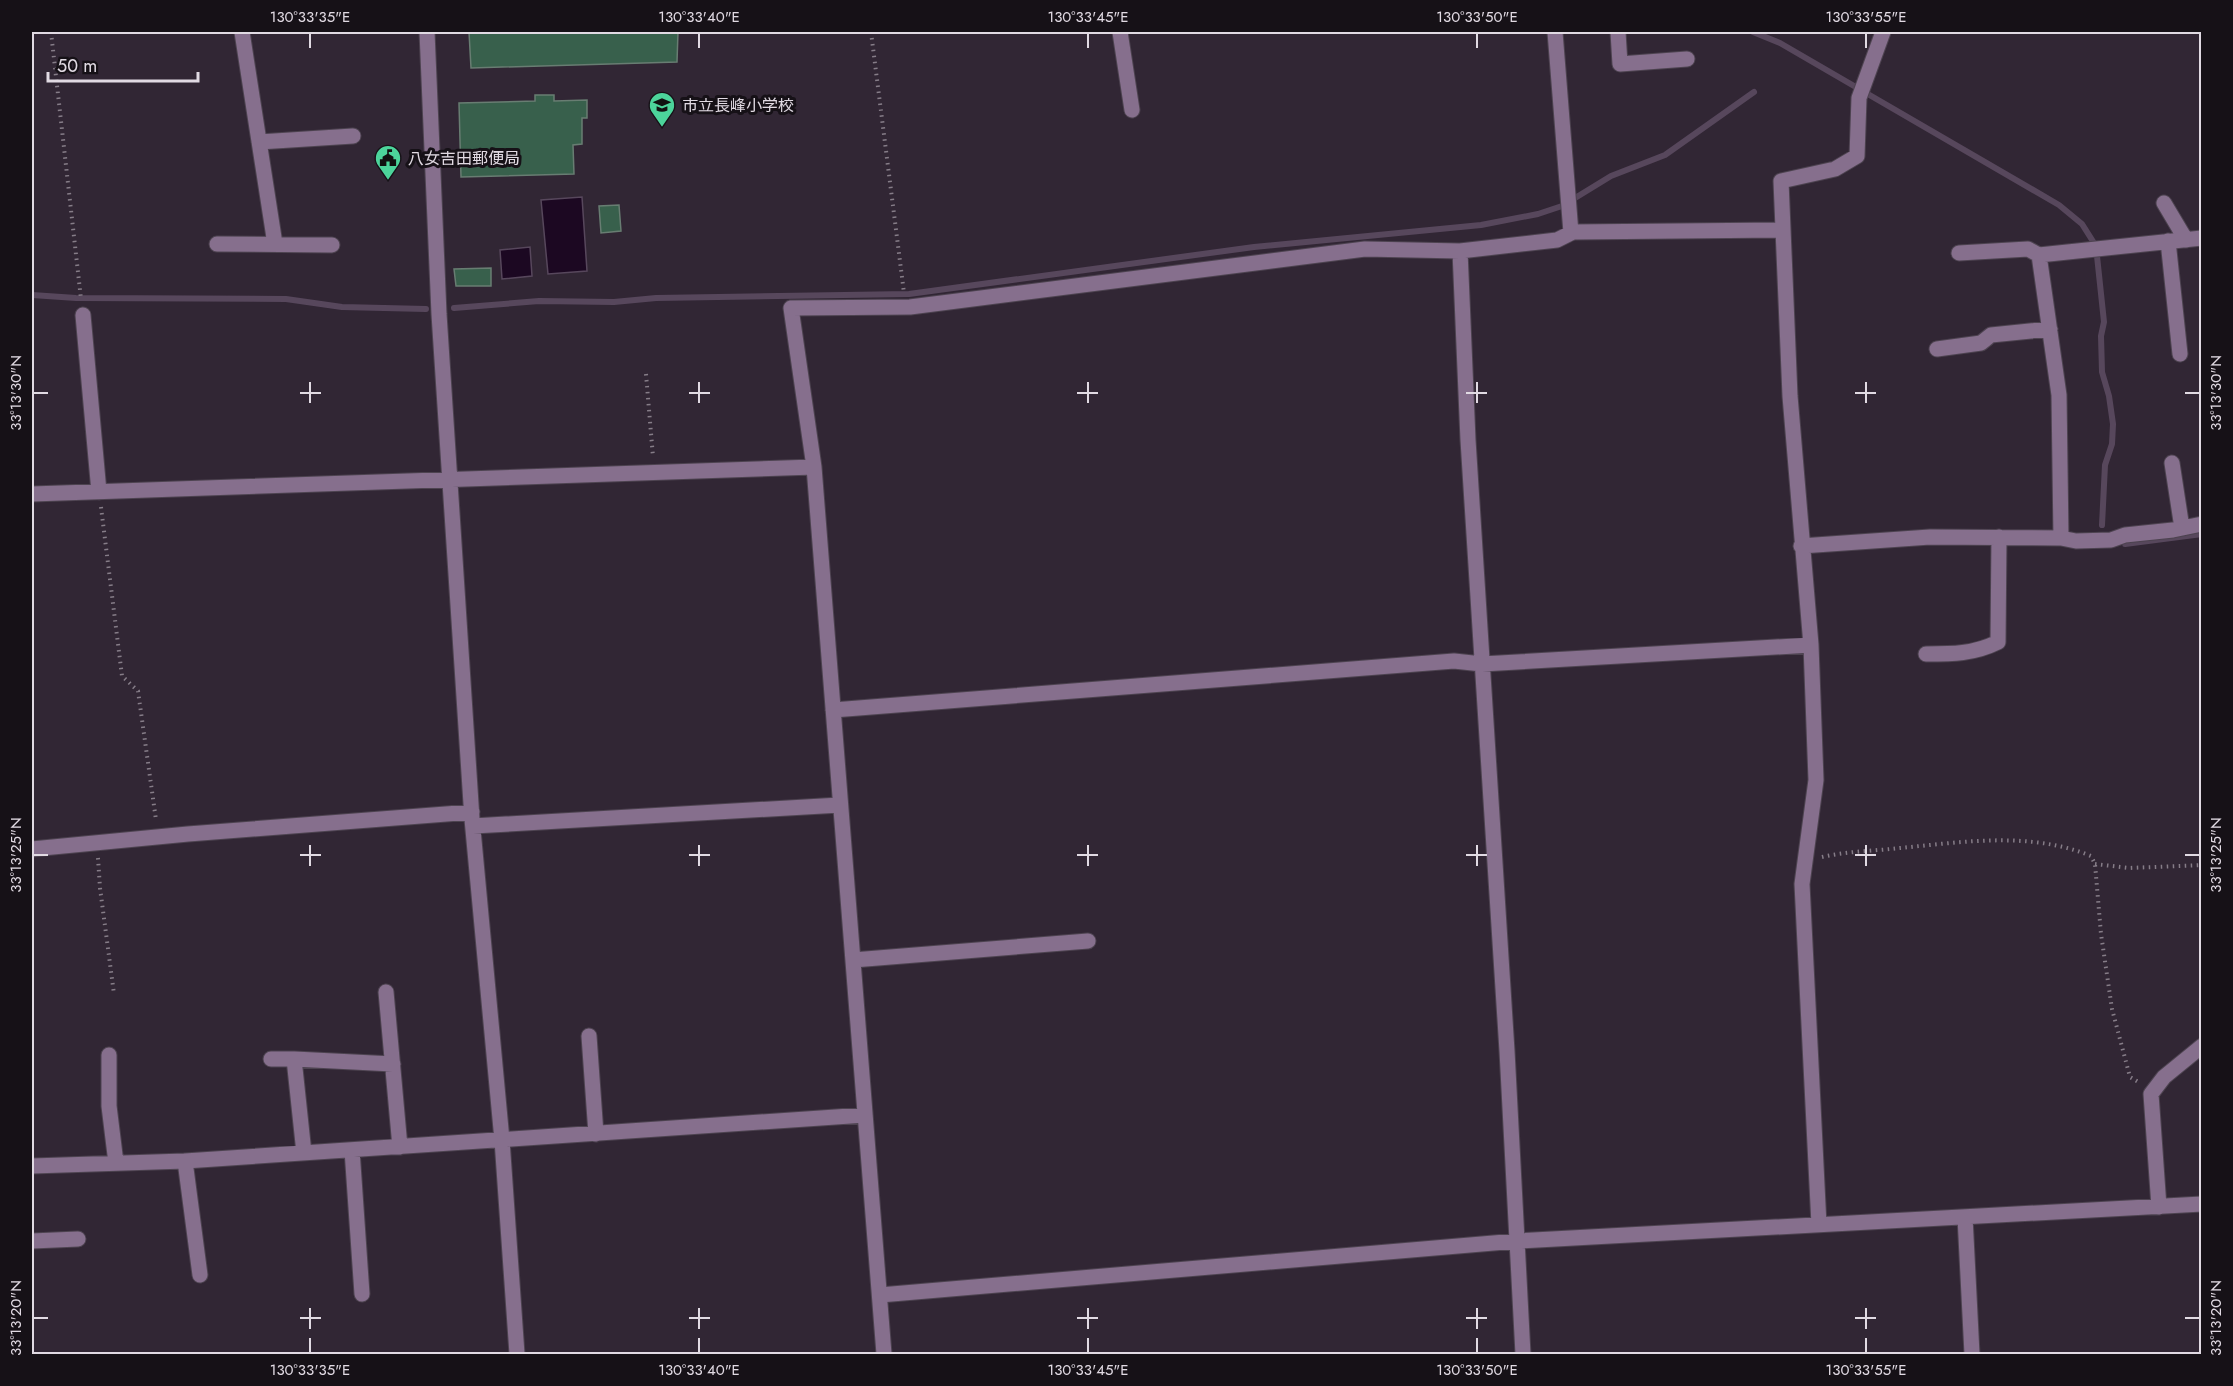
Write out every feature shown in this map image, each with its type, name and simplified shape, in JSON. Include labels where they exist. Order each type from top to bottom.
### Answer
[{"type":"street","points":[[242,32],[275,244]]},
{"type":"street","points":[[427,32],[439,314],[472,820],[502,1140],[516,1354]]},
{"type":"street","points":[[1120,32],[1132,110]]},
{"type":"street","points":[[1556,32],[1571,233]]},
{"type":"street","points":[[1618,32],[1620,64],[1687,58]]},
{"type":"street","points":[[1819,1225],[1802,884],[1816,780],[1811,645],[1790,396],[1781,181],[1835,169],[1857,156],[1859,98],[1883,32]]},
{"type":"street","points":[[259,142],[353,136]]},
{"type":"street","points":[[2164,203],[2186,240]]},
{"type":"street","points":[[884,1354],[814,467],[791,308],[910,307],[1365,249],[1460,251],[1557,240],[1571,233],[1783,230]]},
{"type":"street","points":[[1959,254],[2028,249],[2039,255],[2202,238]]},
{"type":"street","points":[[2168,242],[2180,354]]},
{"type":"street","points":[[217,244],[332,245]]},
{"type":"street","points":[[1460,251],[1523,1354]]},
{"type":"street","points":[[2039,255],[2059,395],[2061,538]]},
{"type":"street","points":[[83,315],[99,492]]},
{"type":"street","points":[[1937,349],[1982,343],[1991,335],[2050,329]]},
{"type":"street","points":[[2172,463],[2182,528]]},
{"type":"street","points":[[32,494],[814,467]]},
{"type":"street","points":[[1801,546],[1930,537],[2111,540],[2125,535],[2202,524]]},
{"type":"street","points":[[1926,654],[1963,654],[1984,649],[1998,642],[1999,537]]},
{"type":"street","points":[[833,710],[1455,661],[1482,664],[1811,645]]},
{"type":"street","points":[[32,849],[159,837],[472,820],[840,805]]},
{"type":"street","points":[[853,960],[1088,941]]},
{"type":"street","points":[[387,992],[400,1147]]},
{"type":"street","points":[[589,1036],[596,1134]]},
{"type":"street","points":[[2159,1207],[2151,1094],[2164,1077],[2202,1046]]},
{"type":"street","points":[[109,1055],[109,1106],[116,1163]]},
{"type":"street","points":[[271,1059],[393,1064]]},
{"type":"street","points":[[294,1059],[304,1153]]},
{"type":"street","points":[[32,1166],[185,1161],[865,1115]]},
{"type":"street","points":[[352,1150],[362,1294]]},
{"type":"street","points":[[185,1161],[200,1275]]},
{"type":"street","points":[[880,1295],[1517,1241],[2202,1204]]},
{"type":"street","points":[[1965,1217],[1972,1354]]},
{"type":"street","points":[[32,1241],[78,1239]]},
{"type":"path","points":[[51,32],[83,315]]},
{"type":"path","points":[[871,32],[904,288]]},
{"type":"path","points":[[646,374],[654,473]]},
{"type":"path","points":[[99,492],[122,676],[138,691],[159,837]]},
{"type":"path","points":[[1805,861],[1827,856],[1982,840],[2029,842],[2072,848],[2091,856],[2095,864],[2101,934],[2115,1020],[2130,1077],[2153,1091]]},
{"type":"path","points":[[97,843],[100,888],[114,994]]},
{"type":"path","points":[[2095,864],[2129,868],[2202,864]]},
{"type":"shaded area","points":[[582,197],[587,271],[548,274],[541,200]]},
{"type":"shaded area","points":[[530,247],[532,276],[502,279],[500,250]]},
{"type":"building","points":[[469,32],[678,32],[677,62],[471,68]]},
{"type":"building","points":[[535,95],[554,95],[554,101],[587,100],[587,118],[582,118],[582,144],[573,145],[574,174],[461,177],[459,103],[535,101]]},
{"type":"building","points":[[619,205],[621,231],[601,233],[599,206]]},
{"type":"building","points":[[491,268],[491,286],[456,286],[454,269]]},
{"type":"waterway","points":[[1753,32],[1780,43],[2059,205],[2082,224],[2094,243],[2097,256],[2104,322],[2101,336],[2102,372],[2109,396],[2113,424],[2112,444],[2105,465],[2102,525]]},
{"type":"waterway","points":[[454,308],[539,301],[614,302],[656,298],[909,294],[1254,247],[1481,225],[1538,214],[1562,206],[1611,176],[1665,155],[1754,92]]},
{"type":"waterway","points":[[32,295],[76,298],[286,299],[342,307],[426,309]]},
{"type":"waterway","points":[[2125,544],[2202,534]]},
{"type":"place","name":"市立長峰小学校","points":[[662,128]]},
{"type":"place","name":"八女吉田郵便局","points":[[388,181]]}]
